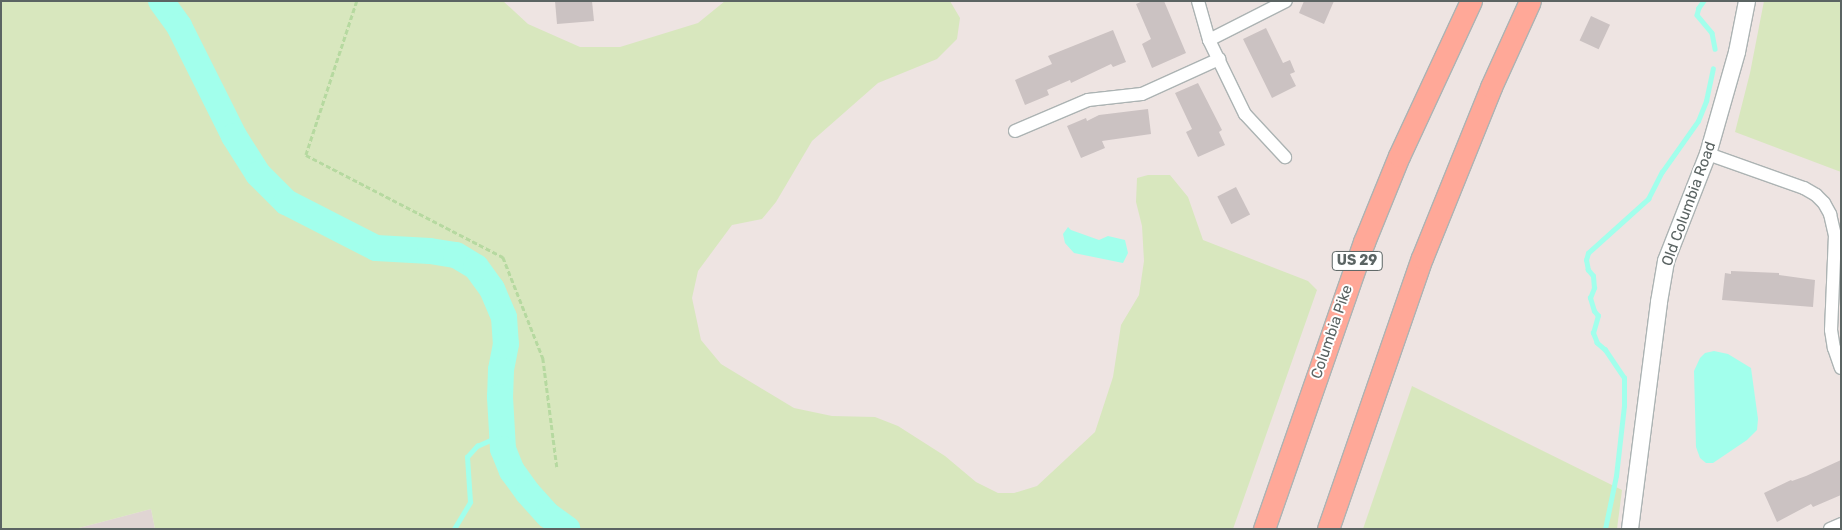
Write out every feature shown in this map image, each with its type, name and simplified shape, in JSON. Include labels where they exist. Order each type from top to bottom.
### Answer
[{"type":"highway","name":"Columbia Pike","points":[[1264,529],[1364,242],[1399,156],[1471,1]]},
{"type":"highway","points":[[1328,529],[1422,258],[1491,87],[1530,1]]},
{"type":"street","points":[[1198,1],[1209,40],[1245,114],[1285,157]]},
{"type":"street","points":[[1209,40],[1286,1]]},
{"type":"street","name":"Old Columbia Road","points":[[1630,529],[1659,302],[1666,262],[1708,154],[1737,52],[1747,1]]},
{"type":"street","points":[[1015,131],[1088,100],[1142,94],[1219,59]]},
{"type":"street","points":[[1708,154],[1804,188],[1816,195],[1824,203],[1830,214],[1835,235],[1831,330],[1834,348],[1841,368]]},
{"type":"street","points":[[1830,529],[1841,524]]},
{"type":"path","points":[[357,1],[306,155],[504,257],[543,358],[557,467]]},
{"type":"shaded area","points":[[1,1],[503,1],[528,24],[580,47],[620,47],[698,23],[725,1],[950,1],[960,18],[957,39],[937,59],[878,83],[812,141],[776,202],[762,219],[732,225],[698,271],[692,298],[701,340],[721,364],[794,408],[832,416],[875,417],[898,426],[945,456],[976,482],[998,493],[1014,493],[1037,486],[1095,432],[1113,377],[1121,325],[1139,295],[1144,261],[1142,226],[1136,202],[1137,178],[1148,175],[1170,175],[1188,197],[1203,240],[1308,281],[1317,290],[1233,529],[155,529],[151,509],[75,529],[1,529]]},
{"type":"shaded area","points":[[1764,1],[1841,1],[1841,172],[1735,132],[1750,73]]},
{"type":"shaded area","points":[[1068,227],[1071,230],[1099,240],[1108,236],[1125,240],[1128,253],[1123,263],[1074,253],[1065,243],[1063,234]]},
{"type":"shaded area","points":[[1714,351],[1728,354],[1751,368],[1758,419],[1757,430],[1747,440],[1713,463],[1706,463],[1700,458],[1696,447],[1694,371],[1700,358],[1705,353]]},
{"type":"shaded area","points":[[1412,386],[1622,490],[1617,529],[1363,529]]},
{"type":"shaded area","points":[[151,509],[155,529],[75,529]]},
{"type":"building","points":[[555,1],[592,1],[594,21],[557,24]]},
{"type":"building","points":[[1143,1],[1164,1],[1186,53],[1152,68],[1142,44],[1151,39],[1136,4]]},
{"type":"building","points":[[1304,1],[1334,1],[1324,24],[1299,13]]},
{"type":"building","points":[[1591,16],[1610,25],[1599,49],[1580,40]]},
{"type":"building","points":[[1266,28],[1283,63],[1290,60],[1295,72],[1290,74],[1296,86],[1272,98],[1243,39]]},
{"type":"building","points":[[1113,30],[1126,62],[1113,67],[1111,64],[1071,83],[1070,80],[1047,90],[1049,95],[1025,105],[1015,80],[1052,64],[1048,56]]},
{"type":"building","points":[[1198,83],[1222,130],[1219,132],[1225,145],[1198,157],[1186,132],[1192,129],[1175,93]]},
{"type":"building","points":[[1148,109],[1151,134],[1102,141],[1105,148],[1081,158],[1067,126],[1086,118],[1087,121],[1099,115]]},
{"type":"building","points":[[1236,187],[1250,215],[1231,224],[1217,197]]},
{"type":"building","points":[[1731,271],[1779,273],[1779,275],[1815,280],[1813,307],[1722,300],[1725,273],[1731,274]]},
{"type":"building","points":[[1841,460],[1841,495],[1813,507],[1811,504],[1777,522],[1764,493]]},
{"type":"waterway","points":[[161,1],[179,26],[234,136],[258,174],[286,202],[376,248],[430,251],[456,255],[476,267],[492,289],[504,317],[506,344],[501,370],[500,397],[503,449],[512,471],[528,493],[548,515],[567,529]]},
{"type":"waterway","points":[[1704,1],[1697,15],[1712,33],[1715,49]]},
{"type":"waterway","points":[[1605,529],[1616,476],[1624,406],[1624,378],[1605,350],[1597,343],[1593,333],[1598,316],[1594,311],[1590,298],[1594,288],[1593,276],[1588,270],[1586,260],[1588,253],[1648,199],[1662,172],[1698,121],[1706,101],[1713,69]]},
{"type":"waterway","points":[[454,529],[470,502],[467,457],[477,446],[502,435]]}]
